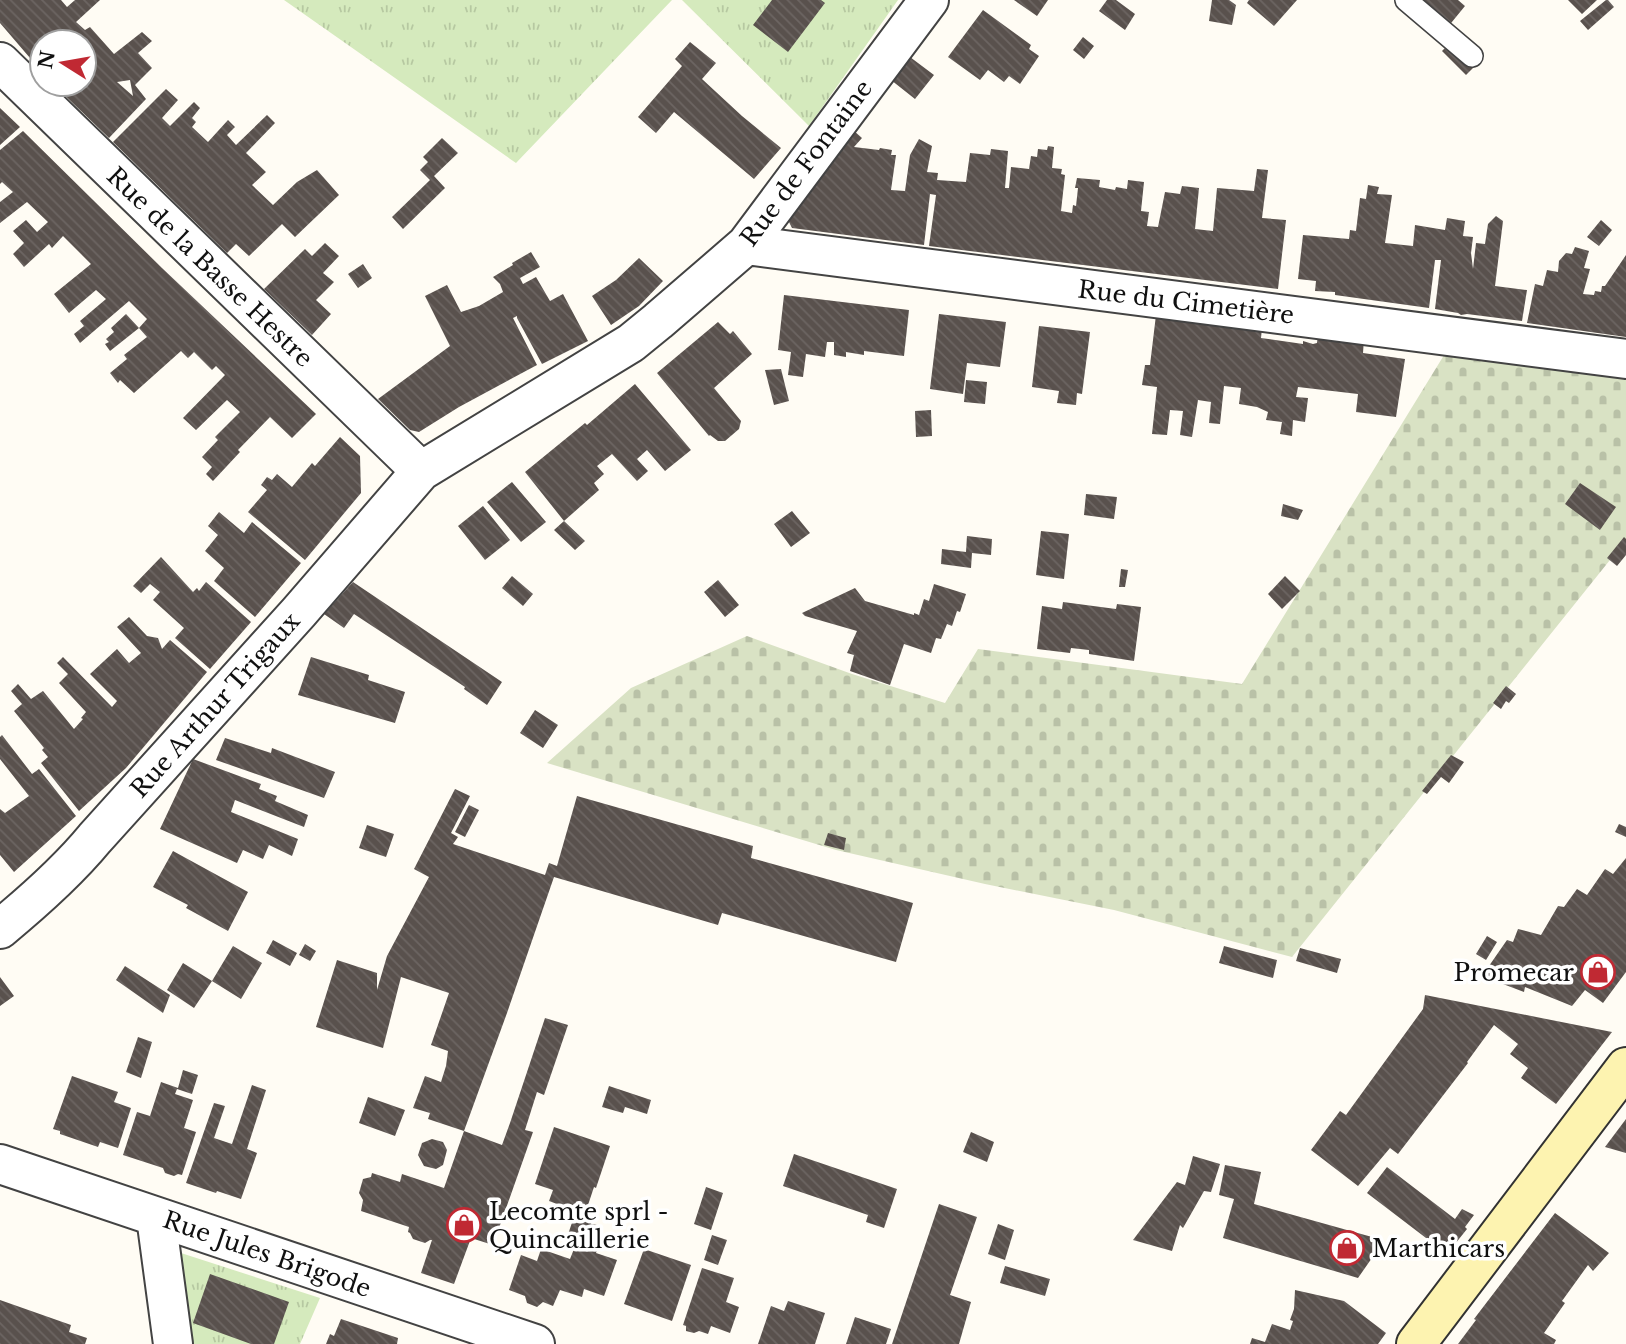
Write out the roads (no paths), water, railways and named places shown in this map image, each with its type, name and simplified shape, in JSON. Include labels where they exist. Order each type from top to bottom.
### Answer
[{"type":"main road","points":[[1416,1344],[1626,1066]]},
{"type":"street","name":"Rue de Fontaine","points":[[421,471],[631,343],[746,245],[929,0]]},
{"type":"street","name":"Rue de la Basse Hestre","points":[[0,62],[421,471]]},
{"type":"street","name":"Rue du Cimetière","points":[[746,245],[1626,359]]},
{"type":"street","name":"Rue Arthur Trigaux","points":[[0,929],[76,861],[421,471]]},
{"type":"street","name":"Rue Jules Brigode","points":[[0,1164],[535,1344]]},
{"type":"street","points":[[156,1217],[173,1344]]},
{"type":"lane","points":[[1406,0],[1472,56]]},
{"type":"place","name":"Promecar","points":[[1598,972]]},
{"type":"place","name":"Lecomte sprl - Quincaillerie","points":[[464,1225]]},
{"type":"place","name":"Marthicars","points":[[1347,1248]]}]
